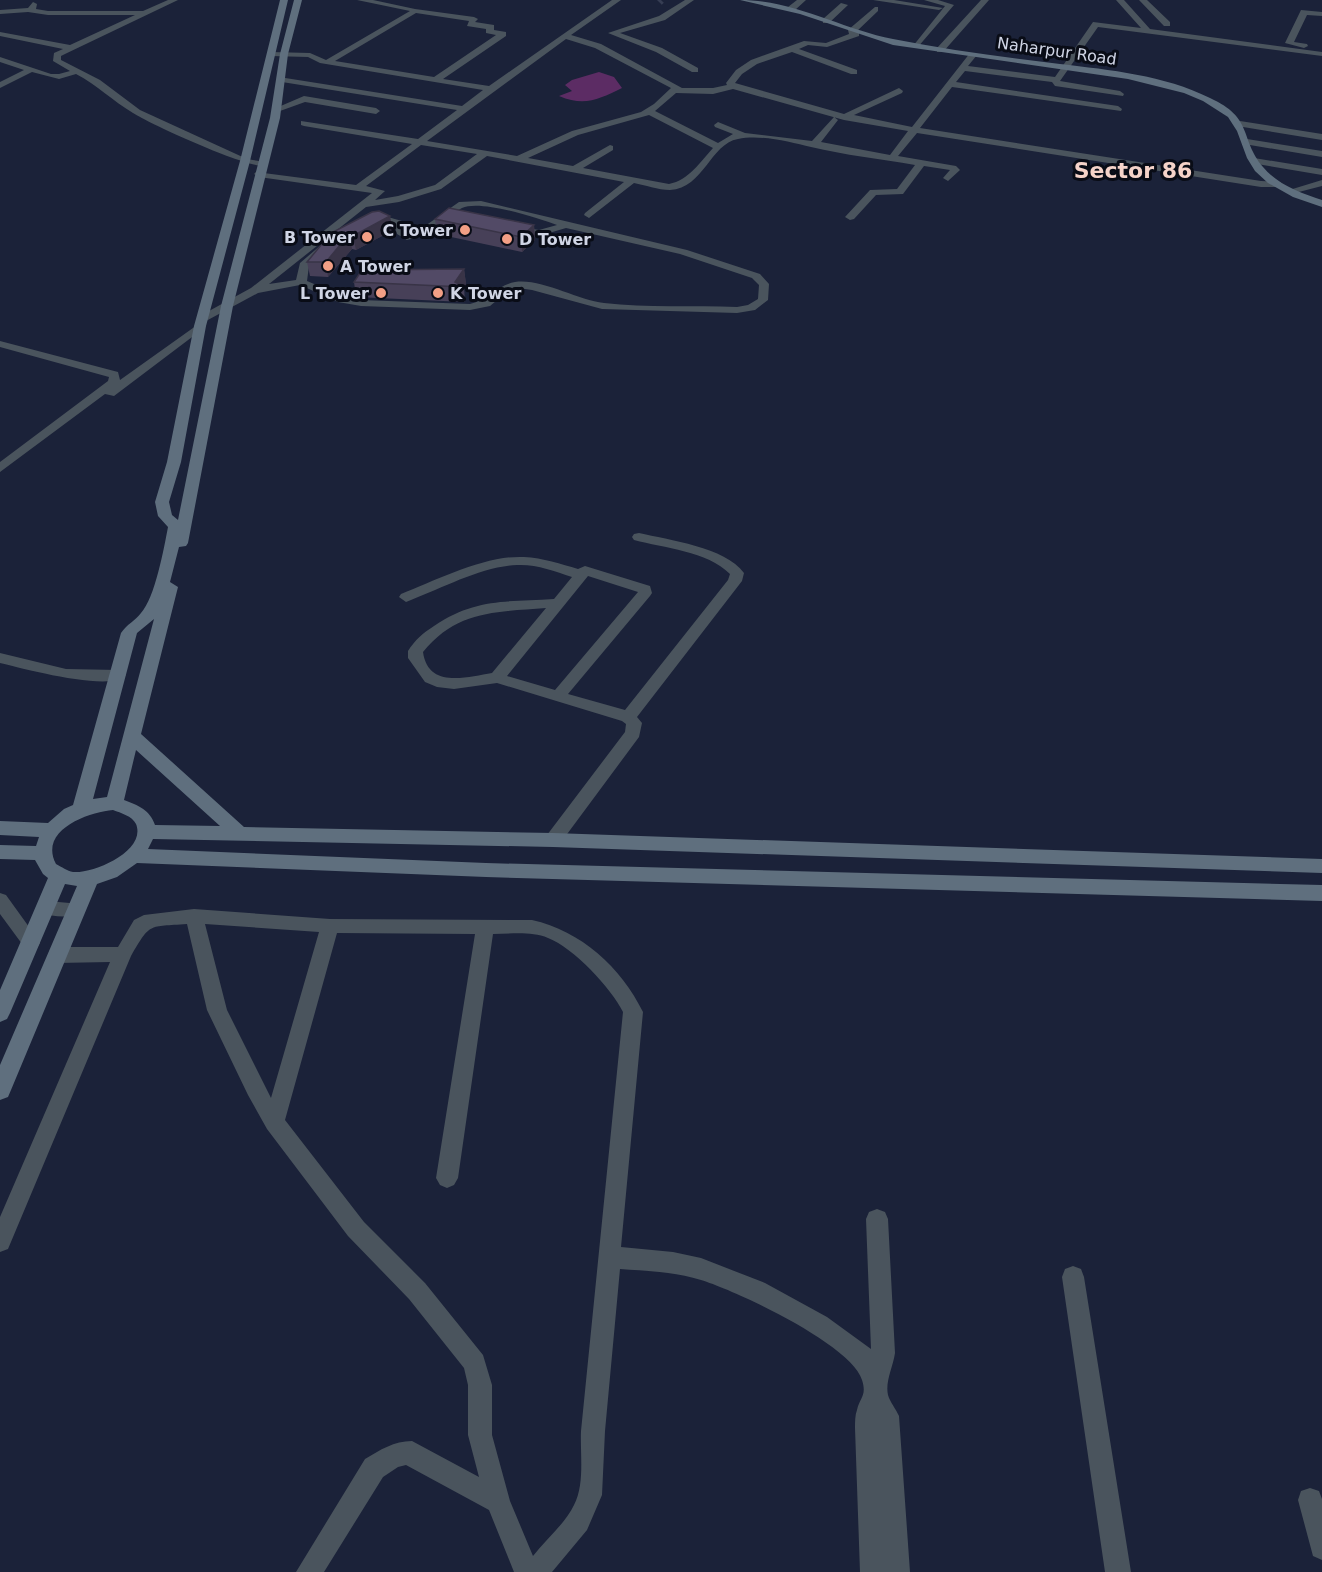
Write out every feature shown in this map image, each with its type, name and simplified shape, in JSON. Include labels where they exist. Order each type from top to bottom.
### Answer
[{"type":"street","points":[[24,1],[34,0],[32,9],[28,10]]},
{"type":"street","points":[[0,478],[201,323],[255,290],[380,191],[260,169],[137,112],[97,82],[57,61],[56,58],[71,48],[174,0]]},
{"type":"street","points":[[114,803],[186,527],[227,306],[260,169],[279,108],[282,79],[277,54],[284,0]]},
{"type":"street","points":[[81,809],[129,633],[133,626],[149,614],[170,554],[176,526],[165,516],[162,502],[174,462],[201,323],[277,54],[298,0]]},
{"type":"street","points":[[361,0],[411,9]]},
{"type":"street","points":[[359,187],[491,89],[617,0]]},
{"type":"street","points":[[690,0],[662,18],[612,33],[656,49],[695,70]]},
{"type":"street","name":"Naharpur Road","points":[[744,0],[791,9],[854,33],[940,50],[1138,78],[1185,91],[1216,104],[1245,137],[1257,166],[1277,184],[1322,204]]},
{"type":"street","points":[[791,9],[802,0]]},
{"type":"street","points":[[917,46],[949,3],[927,0]]},
{"type":"street","points":[[940,50],[985,0]]},
{"type":"street","points":[[1120,0],[1144,27]]},
{"type":"street","points":[[1143,0],[1167,24],[1182,30],[1270,42]]},
{"type":"street","points":[[826,21],[844,5]]},
{"type":"street","points":[[733,87],[730,83],[732,79],[749,64],[809,43],[830,45],[854,33],[876,5],[946,9]]},
{"type":"street","points":[[0,12],[28,10],[48,13],[148,13]]},
{"type":"street","points":[[328,62],[417,11],[474,19],[470,24],[491,27],[489,31],[503,34],[436,80]]},
{"type":"street","points":[[1322,14],[1304,12],[1289,43],[1322,48]]},
{"type":"street","points":[[1144,27],[1167,24]]},
{"type":"street","points":[[1120,94],[1054,83],[1093,25],[1144,27],[1322,54]]},
{"type":"street","points":[[0,34],[71,48]]},
{"type":"street","points":[[565,36],[598,46],[679,89],[713,91],[733,87],[844,117],[916,130],[1261,184],[1277,184]]},
{"type":"street","points":[[793,50],[854,72]]},
{"type":"street","points":[[277,54],[310,55],[328,62],[491,89]]},
{"type":"street","points":[[892,158],[973,55]]},
{"type":"street","points":[[0,59],[55,77],[78,72]]},
{"type":"street","points":[[639,69],[678,60]]},
{"type":"street","points":[[963,68],[1056,80]]},
{"type":"street","points":[[0,85],[30,70]]},
{"type":"street","points":[[345,74],[482,96]]},
{"type":"street","points":[[414,85],[424,78]]},
{"type":"street","points":[[282,79],[465,109]]},
{"type":"street","points":[[951,84],[1118,108]]},
{"type":"street","points":[[518,159],[575,133],[649,111],[669,93],[679,89]]},
{"type":"street","points":[[279,108],[304,99],[372,114],[405,91]]},
{"type":"street","points":[[844,117],[899,91]]},
{"type":"street","points":[[279,108],[360,133],[669,187],[680,187],[686,184],[718,147],[741,134]]},
{"type":"street","points":[[649,111],[718,147]]},
{"type":"street","points":[[360,133],[384,117]]},
{"type":"street","points":[[814,145],[834,120]]},
{"type":"street","points":[[718,125],[741,134],[953,168],[955,170],[948,178]]},
{"type":"street","points":[[1245,137],[1322,137]]},
{"type":"street","points":[[1245,137],[1322,146]]},
{"type":"street","points":[[1245,137],[1322,154]]},
{"type":"street","points":[[1245,137],[1322,163]]},
{"type":"street","points":[[574,170],[610,148]]},
{"type":"street","points":[[366,204],[399,199],[438,187],[484,153]]},
{"type":"street","points":[[850,217],[873,192],[900,192],[921,163]]},
{"type":"street","points":[[1257,166],[1322,172]]},
{"type":"street","points":[[1257,166],[1322,181]]},
{"type":"street","points":[[589,215],[633,179]]},
{"type":"street","points":[[1291,191],[1322,181]]},
{"type":"street","points":[[272,277],[302,278],[342,300],[372,304],[470,307],[486,304],[498,294],[516,285],[533,287],[602,306],[737,310],[751,308],[763,300],[764,284],[756,276],[683,252],[564,225],[551,218],[519,210],[465,203],[444,215],[418,236],[407,237],[401,232],[398,223],[382,218],[367,221],[314,254],[304,265],[302,278]]},
{"type":"street","points":[[444,215],[465,219]]},
{"type":"street","points":[[497,226],[539,235],[564,225]]},
{"type":"street","points":[[255,290],[302,278]]},
{"type":"street","points":[[0,344],[114,374],[116,377],[114,382],[0,468]]},
{"type":"street","points":[[628,717],[735,581],[737,573],[733,566],[719,559],[639,537]]},
{"type":"street","points":[[406,597],[494,566],[517,561],[532,562],[581,575]]},
{"type":"street","points":[[497,678],[585,570],[645,590],[645,593],[557,696]]},
{"type":"street","points":[[553,840],[633,733],[634,723],[628,717],[497,678],[454,684],[442,683],[430,678],[416,658],[416,651],[425,639],[459,616],[481,608],[558,603]]},
{"type":"street","points":[[0,658],[66,674],[118,675]]},
{"type":"street","points":[[132,736],[239,833]]},
{"type":"street","points":[[114,803],[138,812],[145,821],[147,832],[135,856],[107,874],[90,878],[73,879],[59,875],[50,869],[43,853],[51,830],[64,818],[81,809],[114,803]]},
{"type":"street","points":[[0,828],[51,830]]},
{"type":"street","points":[[147,832],[553,840],[1322,866]]},
{"type":"street","points":[[612,874],[613,842]]},
{"type":"street","points":[[0,852],[43,853]]},
{"type":"street","points":[[135,856],[612,874],[1322,893]]},
{"type":"street","points":[[0,1013],[47,908],[59,875]]},
{"type":"street","points":[[0,1090],[90,878]]},
{"type":"street","points":[[47,908],[75,909]]},
{"type":"street","points":[[3,909],[31,943]]},
{"type":"street","points":[[194,916],[217,1010],[255,1089],[274,1122],[356,1229],[417,1291],[475,1363],[480,1385],[480,1435],[498,1501],[527,1572]]},
{"type":"street","points":[[0,1242],[123,954],[140,925],[150,920],[194,916],[330,926],[532,927],[555,933],[576,947],[617,987],[629,1002],[633,1012],[593,1431],[590,1495],[583,1514],[548,1555],[537,1572]]},
{"type":"street","points":[[274,1122],[330,926]]},
{"type":"street","points":[[447,1178],[485,927]]},
{"type":"street","points":[[57,955],[123,954]]},
{"type":"street","points":[[873,1572],[867,1428],[868,1411],[876,1390],[883,1353],[877,1219]]},
{"type":"street","points":[[610,1257],[673,1263],[702,1269],[765,1294],[850,1346],[864,1358],[887,1416],[897,1572]]},
{"type":"street","points":[[1073,1277],[1118,1572]]},
{"type":"street","points":[[309,1572],[374,1468],[390,1456],[412,1453],[498,1501]]},
{"type":"street","points":[[1310,1500],[1322,1547]]},
{"type":"shaded area","points":[[599,72],[614,77],[622,88],[592,100],[577,101],[559,96],[572,91],[565,85],[572,80]]},
{"type":"building","points":[[449,208],[534,225],[521,237],[435,219]]},
{"type":"building","points":[[379,211],[390,216],[353,236],[349,234],[326,262],[307,262],[331,233],[372,212]]},
{"type":"building","points":[[464,269],[455,282],[464,287],[354,282],[362,270]]},
{"type":"place","name":"C Tower","points":[[465,230]]},
{"type":"place","name":"B Tower","points":[[367,237]]},
{"type":"place","name":"D Tower","points":[[507,239]]},
{"type":"place","name":"A Tower","points":[[328,266]]},
{"type":"place","name":"L Tower","points":[[381,293]]},
{"type":"place","name":"K Tower","points":[[438,293]]},
{"type":"district","name":"Sector 86","points":[[1133,170]]}]
